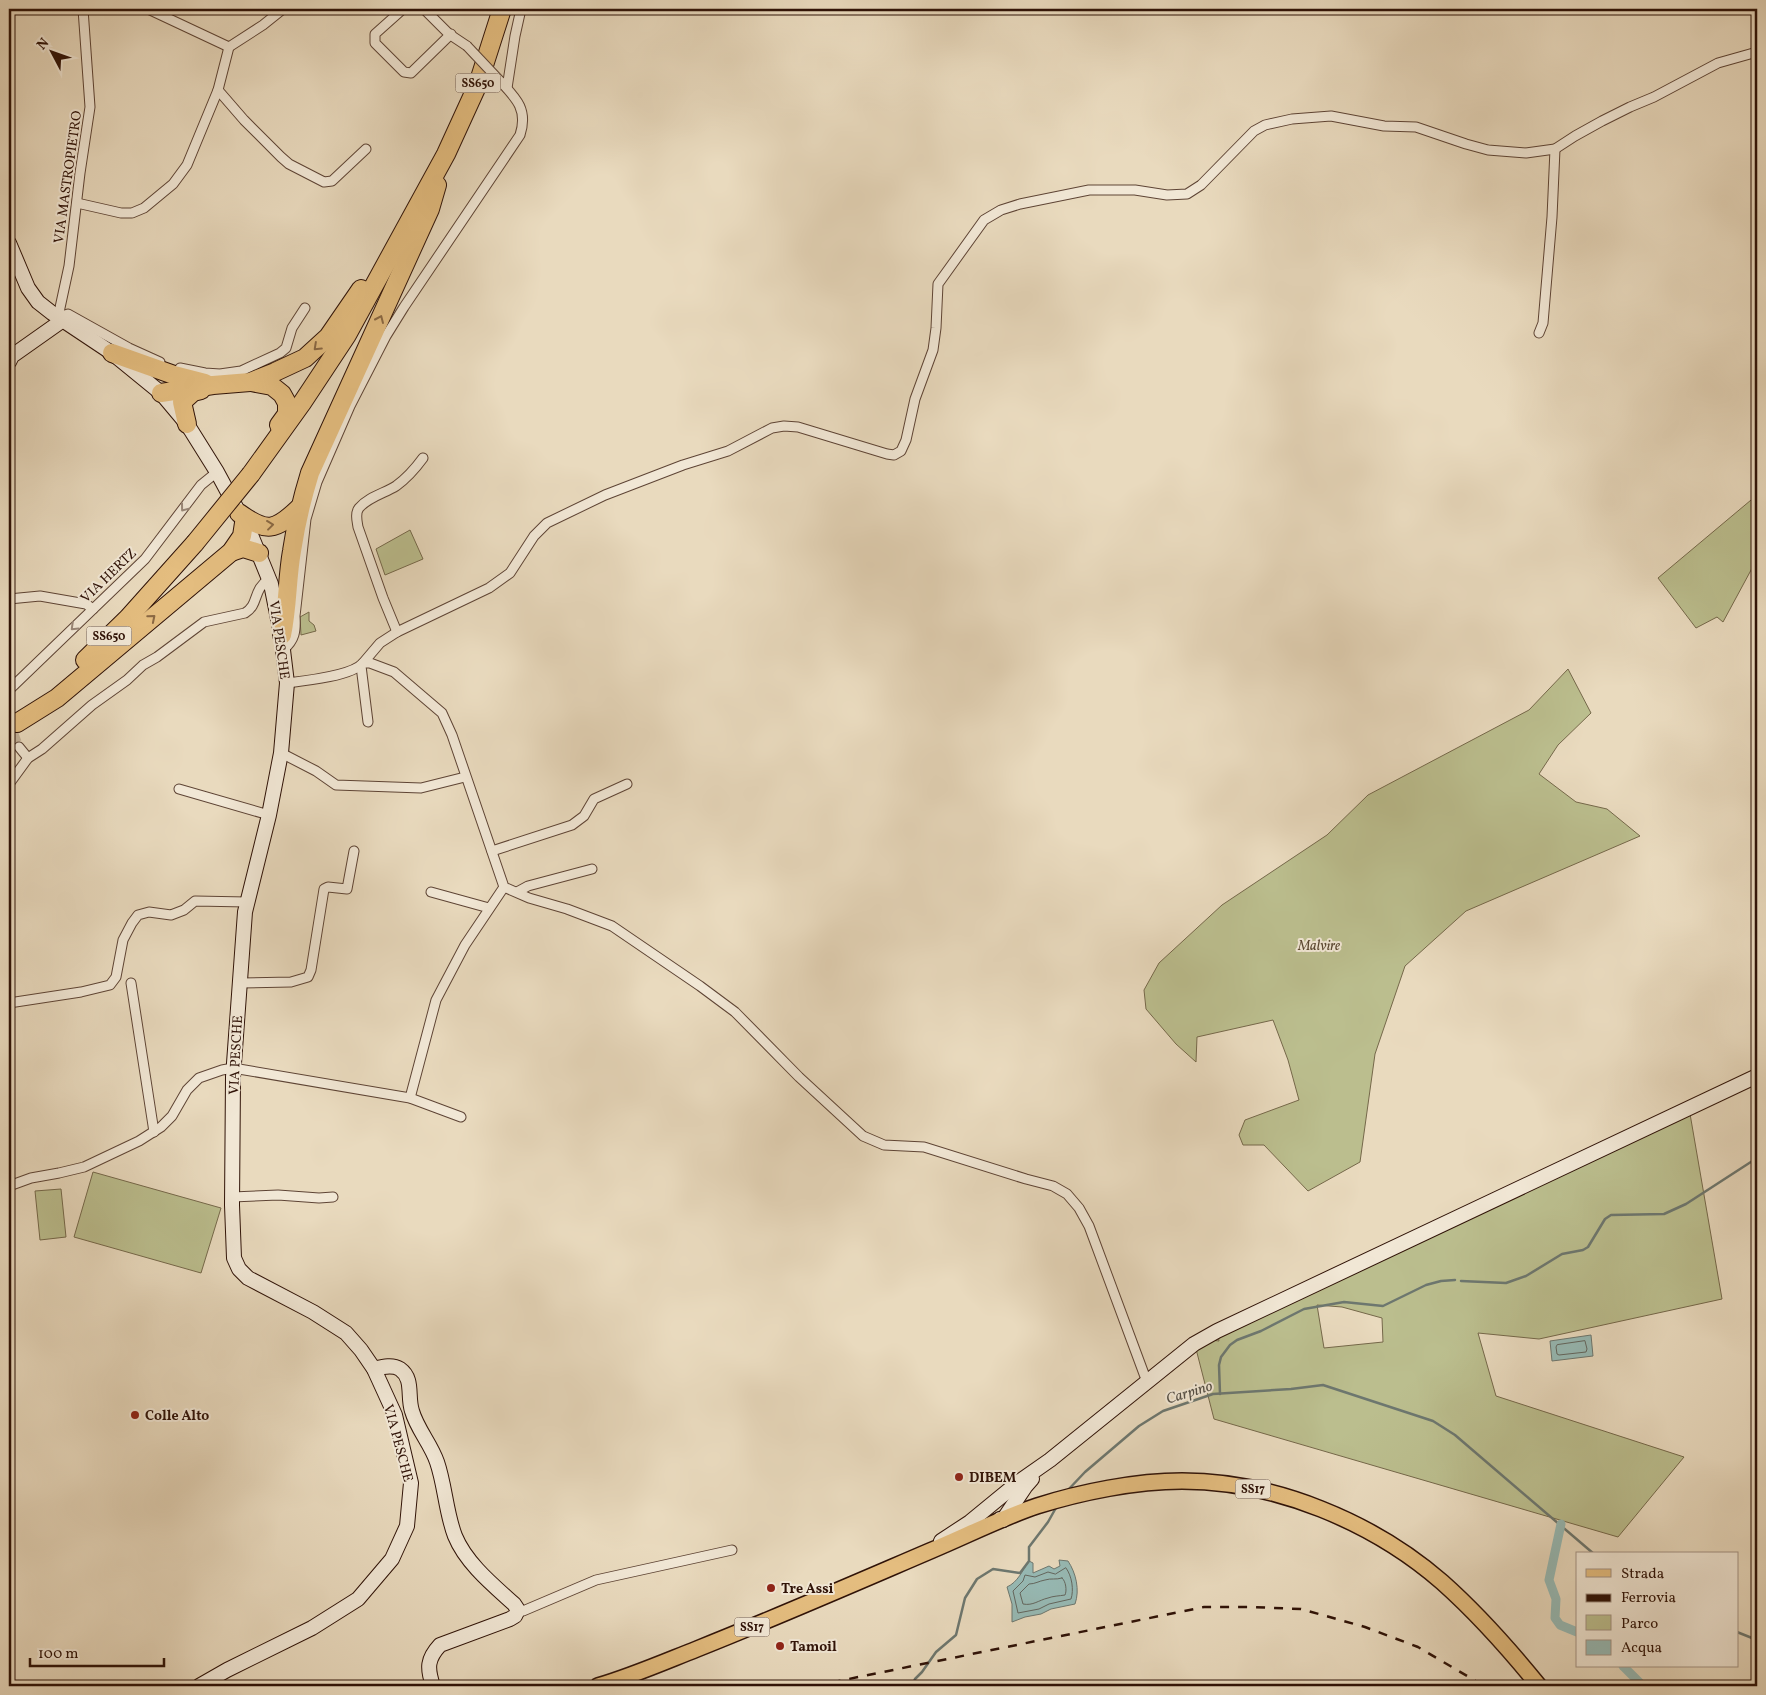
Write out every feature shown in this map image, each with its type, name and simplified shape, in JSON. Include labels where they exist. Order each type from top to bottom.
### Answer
[{"type":"highway","name":"SS650","points":[[13,726],[121,624],[195,543],[251,474],[302,403],[347,335],[446,154],[478,84],[502,9]]},
{"type":"highway","points":[[282,642],[291,553],[299,508],[310,473],[430,209],[446,154]]},
{"type":"highway","points":[[250,382],[305,358],[328,337],[417,208]]},
{"type":"highway","points":[[112,352],[190,380],[213,385]]},
{"type":"highway","points":[[161,393],[168,383],[174,380],[190,380]]},
{"type":"highway","points":[[161,393],[213,385],[250,382],[272,386],[282,394],[287,403],[287,414],[251,474]]},
{"type":"highway","points":[[187,424],[182,408],[184,398],[193,392],[213,385]]},
{"type":"highway","points":[[13,726],[57,698],[231,552],[242,536],[242,518],[267,527],[276,526],[286,521],[299,508]]},
{"type":"highway","points":[[231,552],[243,548],[258,553]]},
{"type":"main road","name":"SS17","points":[[598,1686],[622,1679],[736,1634],[1038,1506],[1111,1488],[1182,1481],[1226,1485],[1266,1492],[1336,1514],[1369,1532],[1406,1555],[1440,1580],[1466,1604],[1510,1651],[1539,1686]]},
{"type":"street","name":"VIA MASTROPIETRO","points":[[61,319],[90,106],[83,9]]},
{"type":"street","points":[[148,9],[229,47]]},
{"type":"street","points":[[266,9],[270,18]]},
{"type":"street","points":[[76,203],[121,213],[132,213],[159,198],[173,184],[187,165],[218,90],[229,47],[263,25],[283,9]]},
{"type":"street","points":[[403,9],[375,34],[374,39],[404,72],[411,72],[451,34]]},
{"type":"street","points":[[282,642],[293,640],[296,631],[295,616],[306,519],[320,475],[350,406],[386,336],[520,135],[524,118],[522,111],[503,84],[467,46],[424,9]]},
{"type":"street","points":[[503,84],[521,9]]},
{"type":"street","points":[[368,722],[362,664],[380,643],[397,632],[489,588],[510,573],[534,536],[547,523],[605,495],[684,465],[728,451],[772,428],[798,426],[888,454],[894,455],[901,452],[906,440],[915,399],[933,350],[938,284],[984,220],[1001,210],[1020,204],[1089,190],[1135,190],[1167,195],[1187,194],[1201,185],[1254,131],[1265,125],[1292,118],[1331,116],[1384,126],[1416,126],[1488,150],[1526,153],[1555,149],[1602,121],[1654,97],[1718,63],[1757,52]]},
{"type":"street","points":[[218,90],[280,157],[289,164],[324,182],[332,181],[366,149]]},
{"type":"street","points":[[1539,333],[1543,323],[1552,217],[1555,149]]},
{"type":"street","name":"VIA PESCHE","points":[[9,243],[28,288],[38,302],[112,352],[161,393],[187,424],[217,472],[242,518],[269,578],[282,642],[287,683],[281,753],[269,815],[245,912],[233,1068],[232,1197],[234,1258],[239,1269],[248,1278],[313,1312],[346,1333],[361,1350],[374,1369],[395,1415],[411,1483],[407,1526],[392,1559],[358,1599],[312,1628],[226,1670],[199,1686]]},
{"type":"street","points":[[9,362],[12,356],[68,314],[129,348],[161,362],[205,373],[220,374],[241,371],[280,353],[286,348],[292,328],[306,308]]},
{"type":"street","points":[[397,632],[382,598],[356,517],[358,510],[364,504],[396,486],[414,470],[423,458]]},
{"type":"street","name":"VIA HERTZ","points":[[9,690],[145,559],[201,485],[217,472]]},
{"type":"street","points":[[9,784],[28,758],[42,749],[92,705],[127,680],[143,665],[157,657],[204,622],[245,613],[250,610],[260,588],[269,578]]},
{"type":"street","points":[[9,599],[40,596],[86,604],[93,609]]},
{"type":"street","points":[[287,683],[319,679],[370,663],[394,672],[442,713],[452,735],[504,887]]},
{"type":"street","points":[[19,747],[28,758]]},
{"type":"street","points":[[281,753],[316,771],[336,785],[421,788],[465,777]]},
{"type":"street","points":[[492,851],[572,825],[584,816],[594,799],[626,784]]},
{"type":"street","points":[[179,789],[269,815]]},
{"type":"street","points":[[240,983],[290,982],[308,976],[311,970],[324,889],[328,887],[347,889],[354,851]]},
{"type":"street","points":[[517,892],[528,886],[592,869]]},
{"type":"street","points":[[504,887],[612,926],[700,986],[735,1012],[778,1057],[834,1110],[863,1136],[874,1142],[884,1145],[924,1147],[1053,1186],[1067,1194],[1079,1208],[1089,1226],[1147,1382]]},
{"type":"street","points":[[410,1098],[436,1000],[466,945],[504,887]]},
{"type":"street","points":[[431,892],[490,908]]},
{"type":"street","points":[[9,1003],[81,992],[110,984],[116,977],[123,940],[138,915],[149,912],[172,915],[184,910],[195,901],[247,902]]},
{"type":"street","points":[[131,983],[154,1132]]},
{"type":"street","points":[[9,1186],[31,1178],[84,1167],[139,1141],[154,1132],[172,1116],[187,1090],[199,1078],[233,1068],[410,1098],[461,1117]]},
{"type":"street","points":[[904,1562],[950,1536],[970,1522],[994,1501],[1050,1460],[1194,1344],[1229,1324],[1757,1076]]},
{"type":"street","points":[[232,1197],[271,1197],[278,1195],[334,1197]]},
{"type":"street","points":[[374,1369],[389,1366],[399,1368],[408,1377],[411,1410],[436,1460],[444,1482],[455,1535],[464,1552],[482,1574],[518,1610],[528,1610],[596,1580],[732,1550]]},
{"type":"street","points":[[994,1501],[996,1516],[1003,1520],[1025,1487],[1050,1460]]},
{"type":"street","points":[[1025,1487],[1024,1497],[1028,1503],[1038,1506]]},
{"type":"street","points":[[433,1686],[429,1666],[432,1654],[440,1645],[510,1619],[515,1616],[518,1610]]},
{"type":"green space","points":[[1757,495],[1757,559],[1723,622],[1717,617],[1696,628],[1658,578]]},
{"type":"green space","points":[[410,530],[423,559],[385,575],[376,549]]},
{"type":"green space","points":[[309,612],[309,621],[314,625],[316,631],[301,635],[300,617]]},
{"type":"green space","name":"Malvire","points":[[1568,669],[1591,713],[1558,745],[1539,774],[1576,802],[1607,809],[1640,836],[1466,911],[1405,966],[1375,1054],[1360,1162],[1308,1191],[1264,1145],[1243,1145],[1239,1135],[1245,1120],[1299,1100],[1288,1060],[1273,1020],[1197,1037],[1196,1062],[1176,1044],[1146,1009],[1144,990],[1159,963],[1222,905],[1327,835],[1368,795],[1529,710]]},
{"type":"green space","points":[[1689,1108],[1722,1299],[1539,1339],[1478,1333],[1496,1396],[1684,1457],[1618,1537],[1214,1419],[1195,1345],[1203,1339],[1219,1341],[1217,1331]],"holes":[[[1317,1305],[1342,1307],[1382,1318],[1383,1342],[1324,1348]]]},
{"type":"green space","points":[[93,1172],[221,1208],[201,1273],[74,1237]]},
{"type":"green space","points":[[61,1189],[66,1237],[40,1240],[35,1191]]},
{"type":"water","points":[[1591,1335],[1593,1356],[1552,1361],[1550,1341]]},
{"type":"water","points":[[1059,1560],[1068,1561],[1073,1571],[1077,1587],[1075,1604],[1051,1609],[1041,1614],[1012,1622],[1012,1604],[1007,1587],[1017,1579],[1029,1561],[1033,1563],[1033,1573],[1049,1566],[1054,1569],[1060,1566]]},
{"type":"waterway","points":[[1461,1281],[1506,1283],[1526,1276],[1562,1254],[1583,1250],[1588,1247],[1605,1219],[1611,1215],[1664,1214],[1686,1204],[1757,1158]]},
{"type":"waterway","points":[[1220,1394],[1219,1365],[1221,1357],[1230,1345],[1237,1340],[1261,1331],[1304,1309],[1344,1302],[1383,1306],[1426,1285],[1455,1280]]},
{"type":"waterway","name":"Carpino","points":[[1067,1491],[1085,1472],[1139,1426],[1163,1411],[1213,1394],[1323,1385],[1433,1421],[1455,1435],[1592,1552]]},
{"type":"waterway","name":"Carpino","points":[[912,1686],[915,1679],[936,1652],[956,1635],[965,1598],[977,1579],[993,1569],[1020,1573],[1029,1561],[1029,1547],[1048,1522],[1057,1506]]},
{"type":"waterway","points":[[1561,1524],[1549,1580],[1556,1599],[1555,1618],[1560,1625],[1576,1632]]},
{"type":"waterway","name":"Carpino","points":[[1738,1632],[1757,1640]]},
{"type":"waterway","points":[[1625,1668],[1643,1686]]},
{"type":"tunnel","points":[[9,721],[19,747]]},
{"type":"railway","points":[[814,1686],[1204,1607],[1301,1609],[1365,1627],[1418,1647],[1484,1686]]},
{"type":"place","name":"Colle Alto","points":[[135,1415]]},
{"type":"place","name":"DIBEM","points":[[959,1477]]},
{"type":"place","name":"Tre Assi","points":[[771,1588]]},
{"type":"place","name":"Tamoil","points":[[780,1646]]}]
